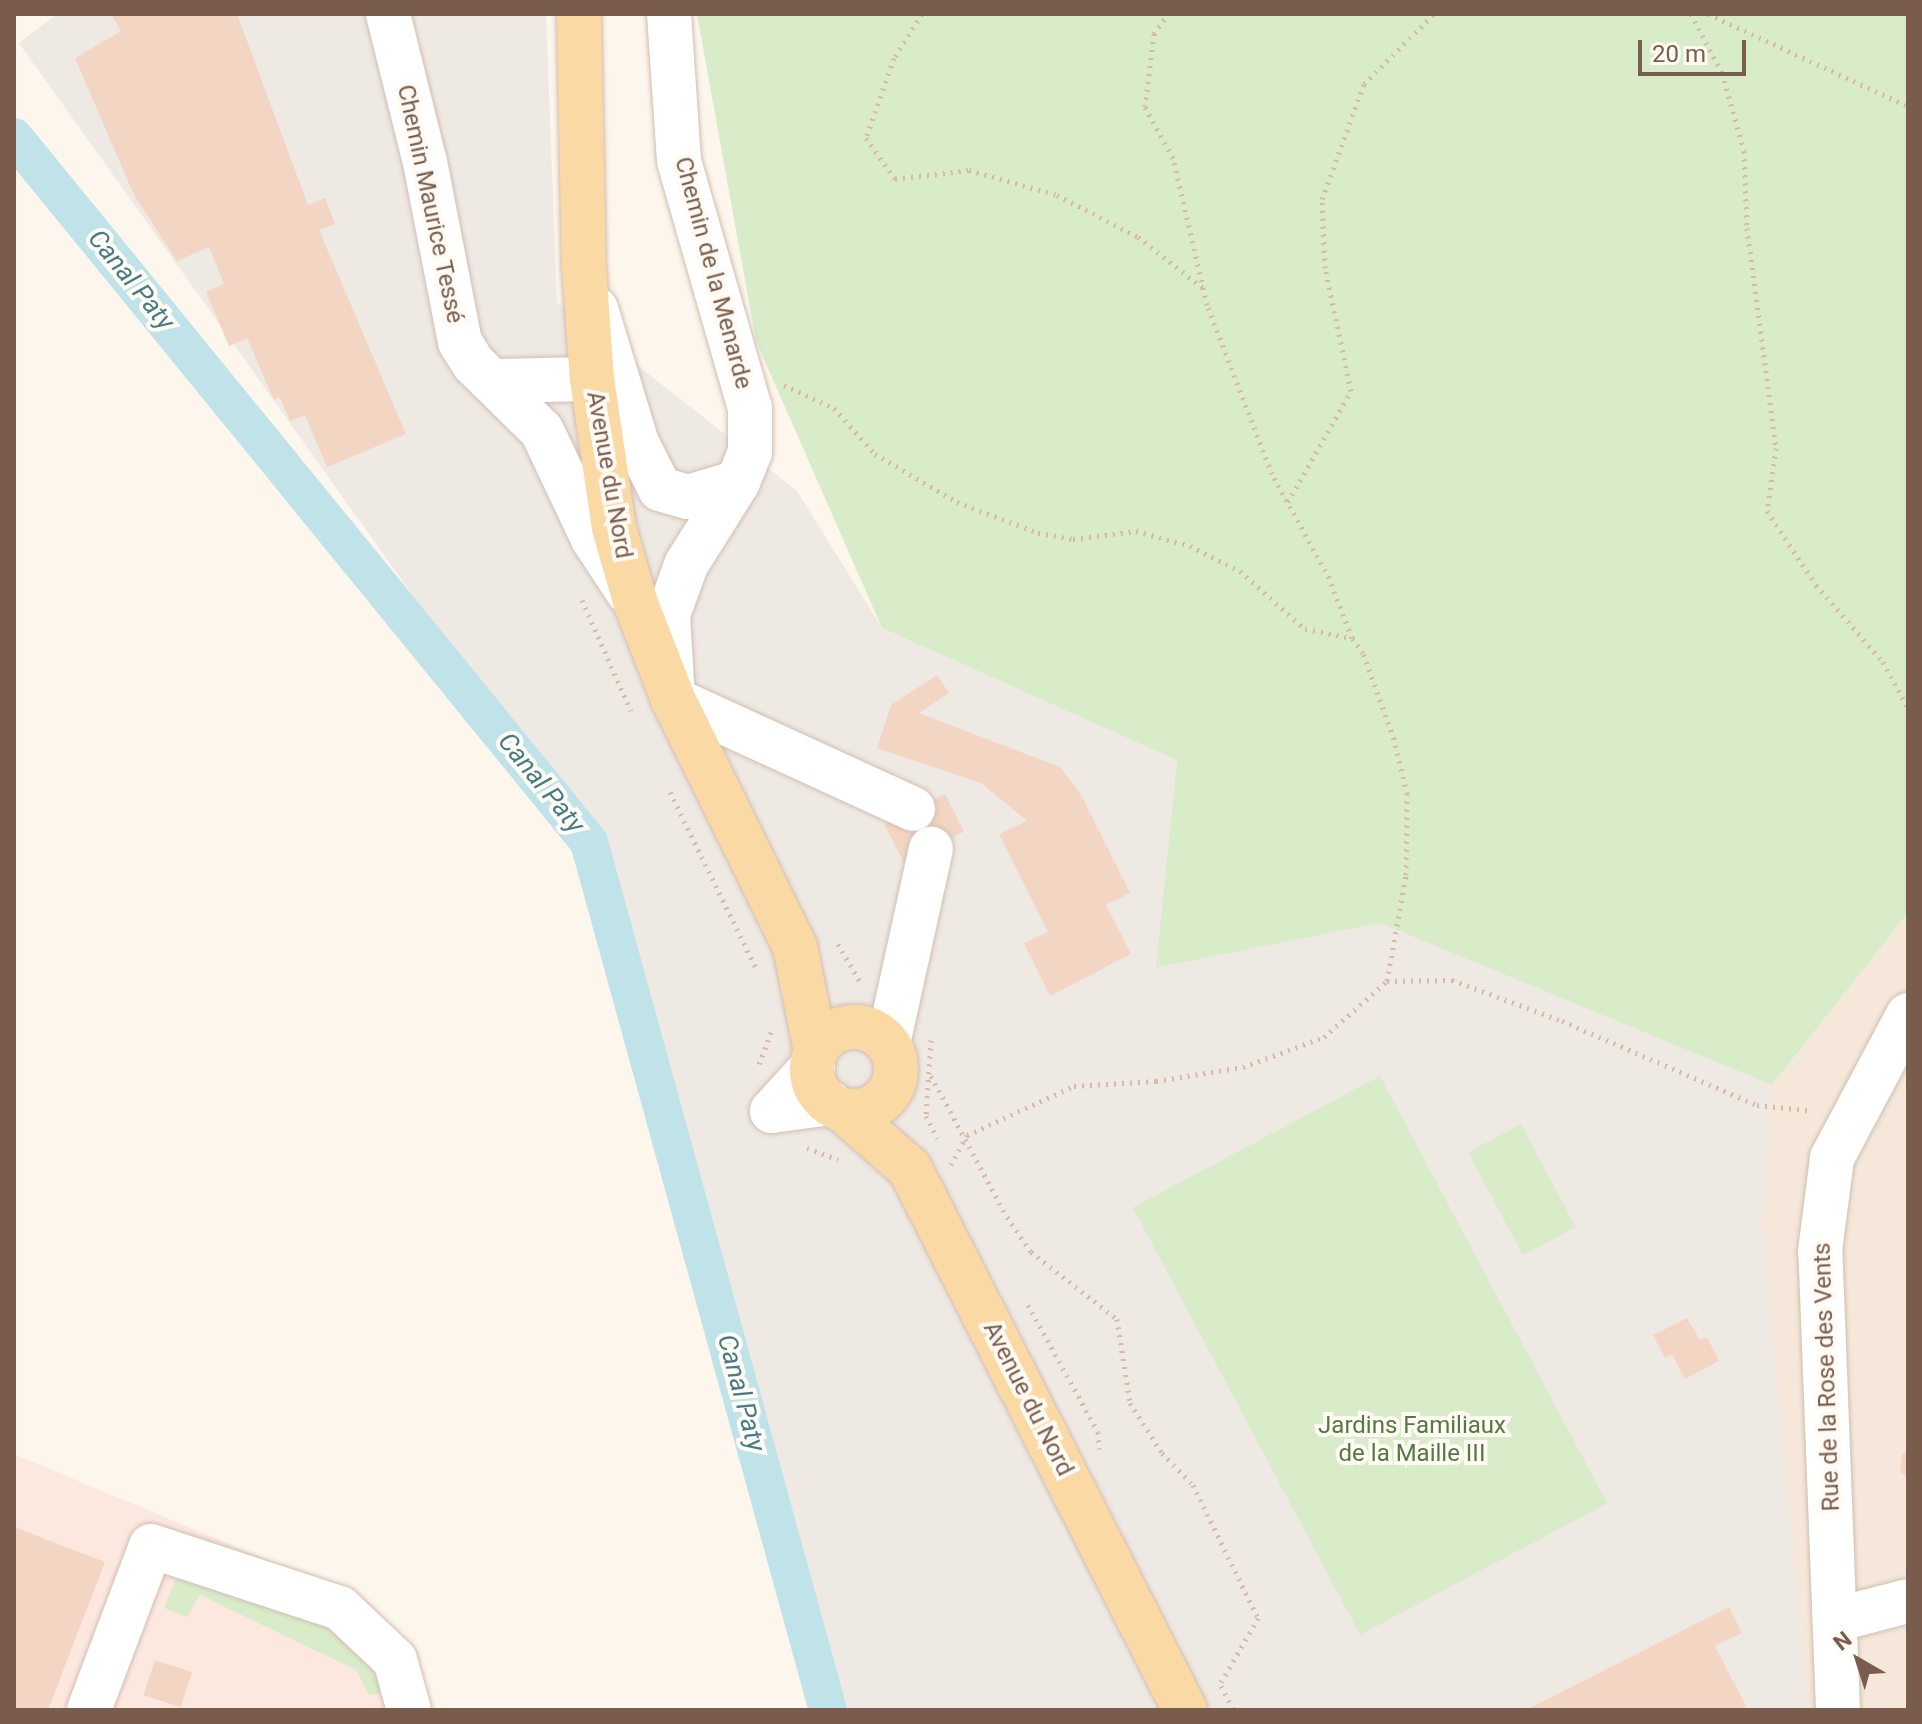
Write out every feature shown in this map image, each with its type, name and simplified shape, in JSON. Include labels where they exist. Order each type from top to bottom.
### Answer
[{"type":"main road","name":"Avenue du Nord","points":[[579,14],[584,266],[592,379],[614,528],[636,604],[673,699],[795,947],[826,1082],[931,1168],[1185,1710]]},
{"type":"main road","name":"Avenue du Nord","points":[[795,947],[894,1058]]},
{"type":"main road","points":[[894,1058],[877,1104],[826,1082],[836,1031],[894,1058],[931,1168]]},
{"type":"street","name":"Chemin Maurice Tessé","points":[[388,14],[425,162],[460,342],[474,364],[495,381],[542,431],[593,539],[636,604]]},
{"type":"street","name":"Chemin de la Menarde","points":[[669,14],[679,161],[737,363],[750,423],[750,452],[738,482],[686,565],[668,615],[673,699]]},
{"type":"street","points":[[584,266],[637,443],[660,489],[688,497],[738,482]]},
{"type":"street","points":[[495,381],[592,379]]},
{"type":"street","points":[[673,699],[913,809]]},
{"type":"street","points":[[894,1058],[931,849]]},
{"type":"street","name":"Rue de la Rose des Vents","points":[[1838,1710],[1820,1251],[1832,1158],[1908,1015]]},
{"type":"street","points":[[89,1710],[151,1546],[340,1608],[395,1660],[409,1710]]},
{"type":"street","points":[[1835,1620],[1908,1601]]},
{"type":"path","points":[[922,14],[894,58],[866,138],[895,179],[969,170],[1057,195],[1138,237],[1203,288]]},
{"type":"path","points":[[931,1168],[967,1135],[1074,1086],[1156,1081],[1243,1067],[1324,1037],[1387,981],[1406,875],[1407,794],[1394,739],[1363,653],[1352,638],[1329,578],[1288,502],[1203,288],[1173,158],[1145,107],[1154,34],[1168,14]]},
{"type":"path","points":[[1288,502],[1351,391],[1325,268],[1322,199],[1364,84],[1434,14]]},
{"type":"path","points":[[1691,14],[1722,73],[1744,151],[1747,228],[1776,448],[1767,511],[1816,585],[1883,662],[1908,708]]},
{"type":"path","points":[[1708,14],[1908,106]]},
{"type":"path","points":[[737,363],[834,408],[875,454],[957,502],[1038,533],[1073,539],[1136,531],[1190,546],[1240,571],[1305,629],[1352,638]]},
{"type":"path","points":[[578,591],[635,718]]},
{"type":"path","points":[[667,786],[761,978]]},
{"type":"path","points":[[1387,981],[1452,980],[1562,1021],[1757,1105],[1855,1116]]},
{"type":"path","points":[[761,1076],[763,1045],[774,1026]]},
{"type":"path","points":[[894,1058],[967,1135],[1007,1217],[1031,1252],[1117,1319],[1130,1403],[1162,1453],[1193,1485],[1258,1618],[1220,1684]]},
{"type":"path","points":[[795,1142],[829,1159],[842,1159]]},
{"type":"shaded area","points":[[57,14],[546,14],[557,302],[797,491],[882,628],[1177,759],[1157,968],[1380,922],[1772,1085],[1762,1224],[1808,1710],[845,1710],[600,858],[19,43]]},
{"type":"shaded area","points":[[1908,913],[1908,1710],[1808,1710],[1762,1224],[1772,1085]]},
{"type":"shaded area","points":[[14,1454],[368,1602],[424,1710],[14,1710]]},
{"type":"green space","points":[[697,14],[1908,14],[1908,913],[1772,1085],[1380,923],[1156,968],[1177,760],[882,628],[756,341]]},
{"type":"green space","name":"Jardins Familiaux de la Maille III","points":[[1380,1076],[1607,1503],[1360,1635],[1133,1207]]},
{"type":"green space","points":[[1521,1124],[1576,1227],[1523,1255],[1468,1152]]},
{"type":"green space","points":[[208,1570],[322,1612],[373,1651],[385,1693],[369,1695],[356,1670],[200,1595],[187,1617],[164,1608],[176,1578]]},
{"type":"building","points":[[111,14],[237,14],[308,205],[325,198],[335,224],[319,230],[406,434],[327,467],[305,415],[290,421],[280,397],[274,400],[247,338],[229,346],[206,292],[224,284],[209,247],[177,261],[134,195],[75,58],[121,31]]},
{"type":"building","points":[[937,675],[949,693],[919,713],[1060,767],[1080,793],[1130,893],[1106,905],[1131,954],[1050,996],[1024,943],[1048,932],[999,834],[1027,821],[981,783],[877,748],[891,705]]},
{"type":"building","points":[[945,794],[964,831],[903,862],[884,825]]},
{"type":"building","points":[[1687,1318],[1700,1340],[1707,1337],[1719,1361],[1685,1379],[1672,1354],[1665,1358],[1653,1335]]},
{"type":"building","points":[[1908,1450],[1908,1478],[1900,1472],[1902,1454]]},
{"type":"building","points":[[14,1527],[105,1562],[48,1710],[14,1710]]},
{"type":"building","points":[[1729,1607],[1742,1633],[1715,1646],[1748,1710],[1526,1710]]},
{"type":"building","points":[[155,1660],[192,1672],[181,1707],[144,1695]]},
{"type":"waterway","name":"Canal Paty","points":[[14,137],[589,842],[828,1710]]}]
